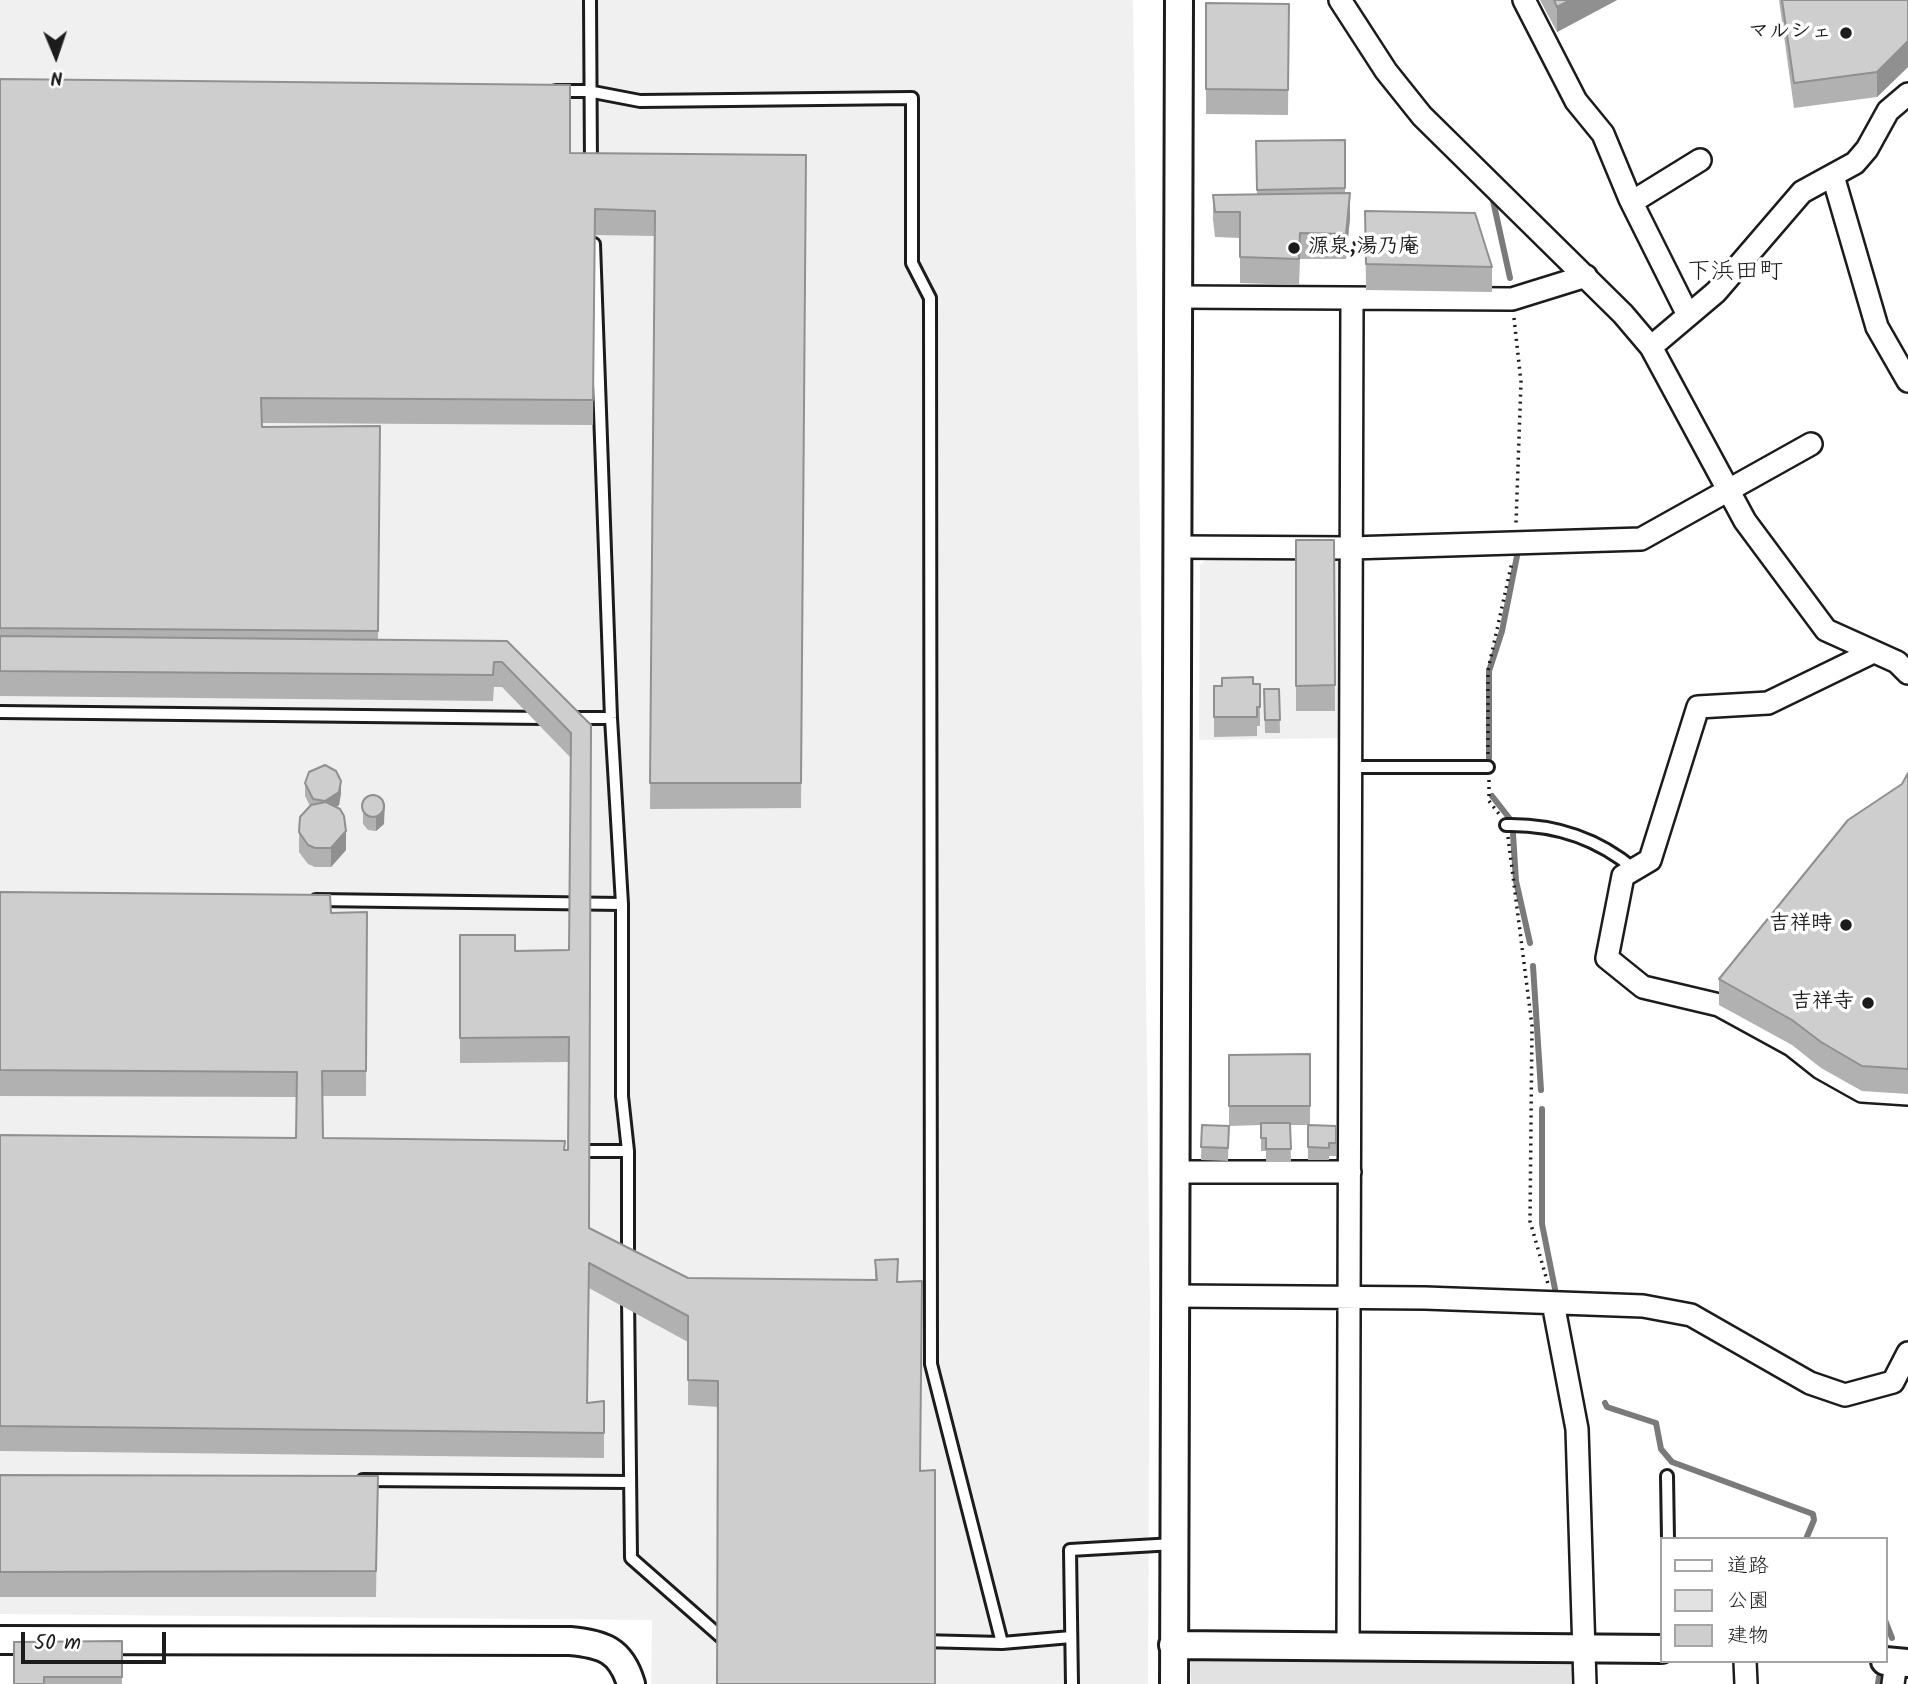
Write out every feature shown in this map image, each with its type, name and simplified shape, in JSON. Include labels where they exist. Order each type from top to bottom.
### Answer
[{"type":"street","points":[[1174,1684],[1179,0]]},
{"type":"street","points":[[1340,0],[1387,71],[1422,116],[1586,276],[1651,347],[1745,521],[1826,629],[1873,652],[1904,660]]},
{"type":"street","points":[[1524,0],[1576,101],[1603,134],[1632,202],[1688,315]]},
{"type":"street","points":[[1651,347],[1716,292],[1802,192],[1855,163],[1867,149],[1883,117],[1908,94]]},
{"type":"street","points":[[1632,202],[1700,160]]},
{"type":"street","points":[[1833,176],[1877,327],[1908,381]]},
{"type":"street","points":[[1179,297],[1512,299],[1586,276]]},
{"type":"street","points":[[1348,1647],[1353,299]]},
{"type":"street","points":[[1177,547],[1351,548],[1641,539],[1811,444]]},
{"type":"street","points":[[1873,652],[1768,703],[1698,707],[1650,860],[1623,876],[1607,958],[1643,987],[1719,1005],[1793,1045],[1821,1068],[1862,1091],[1908,1094]]},
{"type":"street","points":[[1176,1172],[1350,1172]]},
{"type":"street","points":[[1176,1296],[1643,1306],[1691,1315],[1810,1383],[1845,1395],[1893,1382],[1908,1353]]},
{"type":"street","points":[[1553,1303],[1577,1429],[1585,1684]]},
{"type":"street","points":[[0,1640],[570,1641],[598,1644],[611,1653],[625,1666],[631,1684]]},
{"type":"street","points":[[1173,1645],[1660,1649]]},
{"type":"street","points":[[1745,1663],[1746,1684]]},
{"type":"lane","points":[[590,0],[592,174]]},
{"type":"lane","points":[[541,90],[589,91],[640,101],[912,98],[912,263],[930,298],[931,1364],[1002,1643]]},
{"type":"lane","points":[[593,230],[611,718],[622,904],[622,1096],[628,1151],[628,1275]]},
{"type":"lane","points":[[0,712],[611,718]]},
{"type":"lane","points":[[1351,767],[1489,767]]},
{"type":"lane","points":[[1506,825],[1525,825],[1581,834],[1615,852],[1634,869]]},
{"type":"lane","points":[[304,900],[622,904]]},
{"type":"lane","points":[[559,1150],[628,1151]]},
{"type":"lane","points":[[628,1289],[631,1558],[721,1637],[748,1637]]},
{"type":"lane","points":[[1667,1476],[1668,1537]]},
{"type":"lane","points":[[349,1480],[629,1482]]},
{"type":"lane","points":[[1072,1684],[1070,1550],[1174,1544]]},
{"type":"lane","points":[[909,1641],[1002,1643],[1071,1637]]},
{"type":"path","points":[[1512,299],[1521,382],[1516,544],[1488,670],[1489,801],[1506,825],[1532,1026],[1530,1221],[1553,1303]]},
{"type":"shaded area","points":[[0,0],[1133,0],[1150,1296],[1148,1684],[651,1684],[652,1620],[0,1614]]},
{"type":"shaded area","points":[[1212,554],[1337,555],[1342,561],[1341,738],[1199,740],[1200,565]]},
{"type":"green space","points":[[1191,1658],[1573,1665],[1574,1684],[1191,1684]]},
{"type":"building","points":[[1554,0],[1570,0],[1557,7]]},
{"type":"building","name":"マルシェ","points":[[1782,0],[1908,0],[1908,41],[1877,72],[1794,83]]},
{"type":"building","points":[[1206,3],[1289,4],[1288,90],[1206,89]]},
{"type":"building","points":[[0,79],[570,85],[570,153],[806,155],[801,783],[650,783],[655,211],[595,209],[593,400],[261,398],[262,427],[380,426],[378,631],[0,628]]},
{"type":"building","points":[[1345,140],[1345,188],[1257,190],[1256,141]]},
{"type":"building","points":[[1350,193],[1346,234],[1300,233],[1299,259],[1240,257],[1240,212],[1215,212],[1213,195]]},
{"type":"building","points":[[1365,211],[1475,213],[1492,267],[1366,264]]},
{"type":"building","points":[[1296,540],[1334,540],[1335,685],[1296,686]]},
{"type":"building","points":[[0,636],[507,641],[591,725],[589,1228],[688,1278],[877,1280],[875,1260],[898,1259],[897,1282],[922,1281],[920,1471],[935,1470],[935,1684],[717,1684],[718,1381],[688,1380],[688,1316],[589,1263],[587,1403],[604,1401],[604,1433],[0,1426],[0,1135],[296,1138],[297,1072],[0,1070],[0,892],[330,895],[331,913],[367,912],[366,1071],[322,1071],[323,1138],[565,1141],[564,1150],[568,1150],[569,1037],[460,1038],[460,935],[515,935],[515,951],[569,950],[571,733],[502,662],[494,662],[493,675],[0,671]]},
{"type":"building","points":[[1253,677],[1253,684],[1260,684],[1257,717],[1214,717],[1214,686],[1222,686],[1222,678]]},
{"type":"building","points":[[1264,689],[1279,689],[1280,720],[1265,720]]},
{"type":"building","points":[[325,765],[336,771],[341,781],[339,792],[325,801],[313,799],[305,783],[309,772]]},
{"type":"building","name":"吉祥時","points":[[1908,773],[1908,1069],[1862,1066],[1821,1042],[1792,1020],[1719,979],[1848,820],[1902,784]]},
{"type":"building","points":[[373,795],[381,798],[384,806],[381,814],[373,817],[365,814],[362,806],[365,798]]},
{"type":"building","points":[[326,802],[340,809],[346,831],[331,848],[315,848],[308,845],[299,832],[300,817],[311,805]]},
{"type":"building","points":[[1310,1054],[1310,1106],[1229,1106],[1229,1055]]},
{"type":"building","points":[[1261,1123],[1290,1123],[1291,1149],[1266,1149],[1266,1138],[1261,1138]]},
{"type":"building","points":[[1202,1125],[1229,1126],[1228,1148],[1201,1147]]},
{"type":"building","points":[[1308,1125],[1336,1126],[1336,1143],[1329,1143],[1329,1148],[1308,1147]]},
{"type":"building","points":[[0,1475],[378,1476],[376,1571],[0,1572]]},
{"type":"building","points":[[122,1641],[122,1677],[44,1677],[44,1684],[14,1684],[14,1642]]},
{"type":"waterway","points":[[1492,196],[1510,278]]},
{"type":"waterway","points":[[1489,758],[1489,671],[1502,631],[1517,556]]},
{"type":"waterway","points":[[1492,796],[1510,819]]},
{"type":"waterway","points":[[1513,834],[1516,881],[1530,943]]},
{"type":"waterway","points":[[1533,966],[1541,1090]]},
{"type":"waterway","points":[[1542,1109],[1542,1224],[1555,1289]]},
{"type":"waterway","points":[[1605,1403],[1607,1407],[1656,1423],[1661,1449],[1672,1462],[1813,1514],[1814,1520],[1807,1537]]},
{"type":"waterway","points":[[1887,1625],[1892,1638]]},
{"type":"waterway","points":[[1878,1684],[1879,1677]]},
{"type":"place","name":"マルシェ","points":[[1846,33]]},
{"type":"place","name":"源泉;湯乃庵","points":[[1294,248]]},
{"type":"place","name":"吉祥時","points":[[1846,925]]},
{"type":"place","name":"吉祥寺","points":[[1868,1003]]},
{"type":"district","name":"下浜田町","points":[[1735,274]]}]
